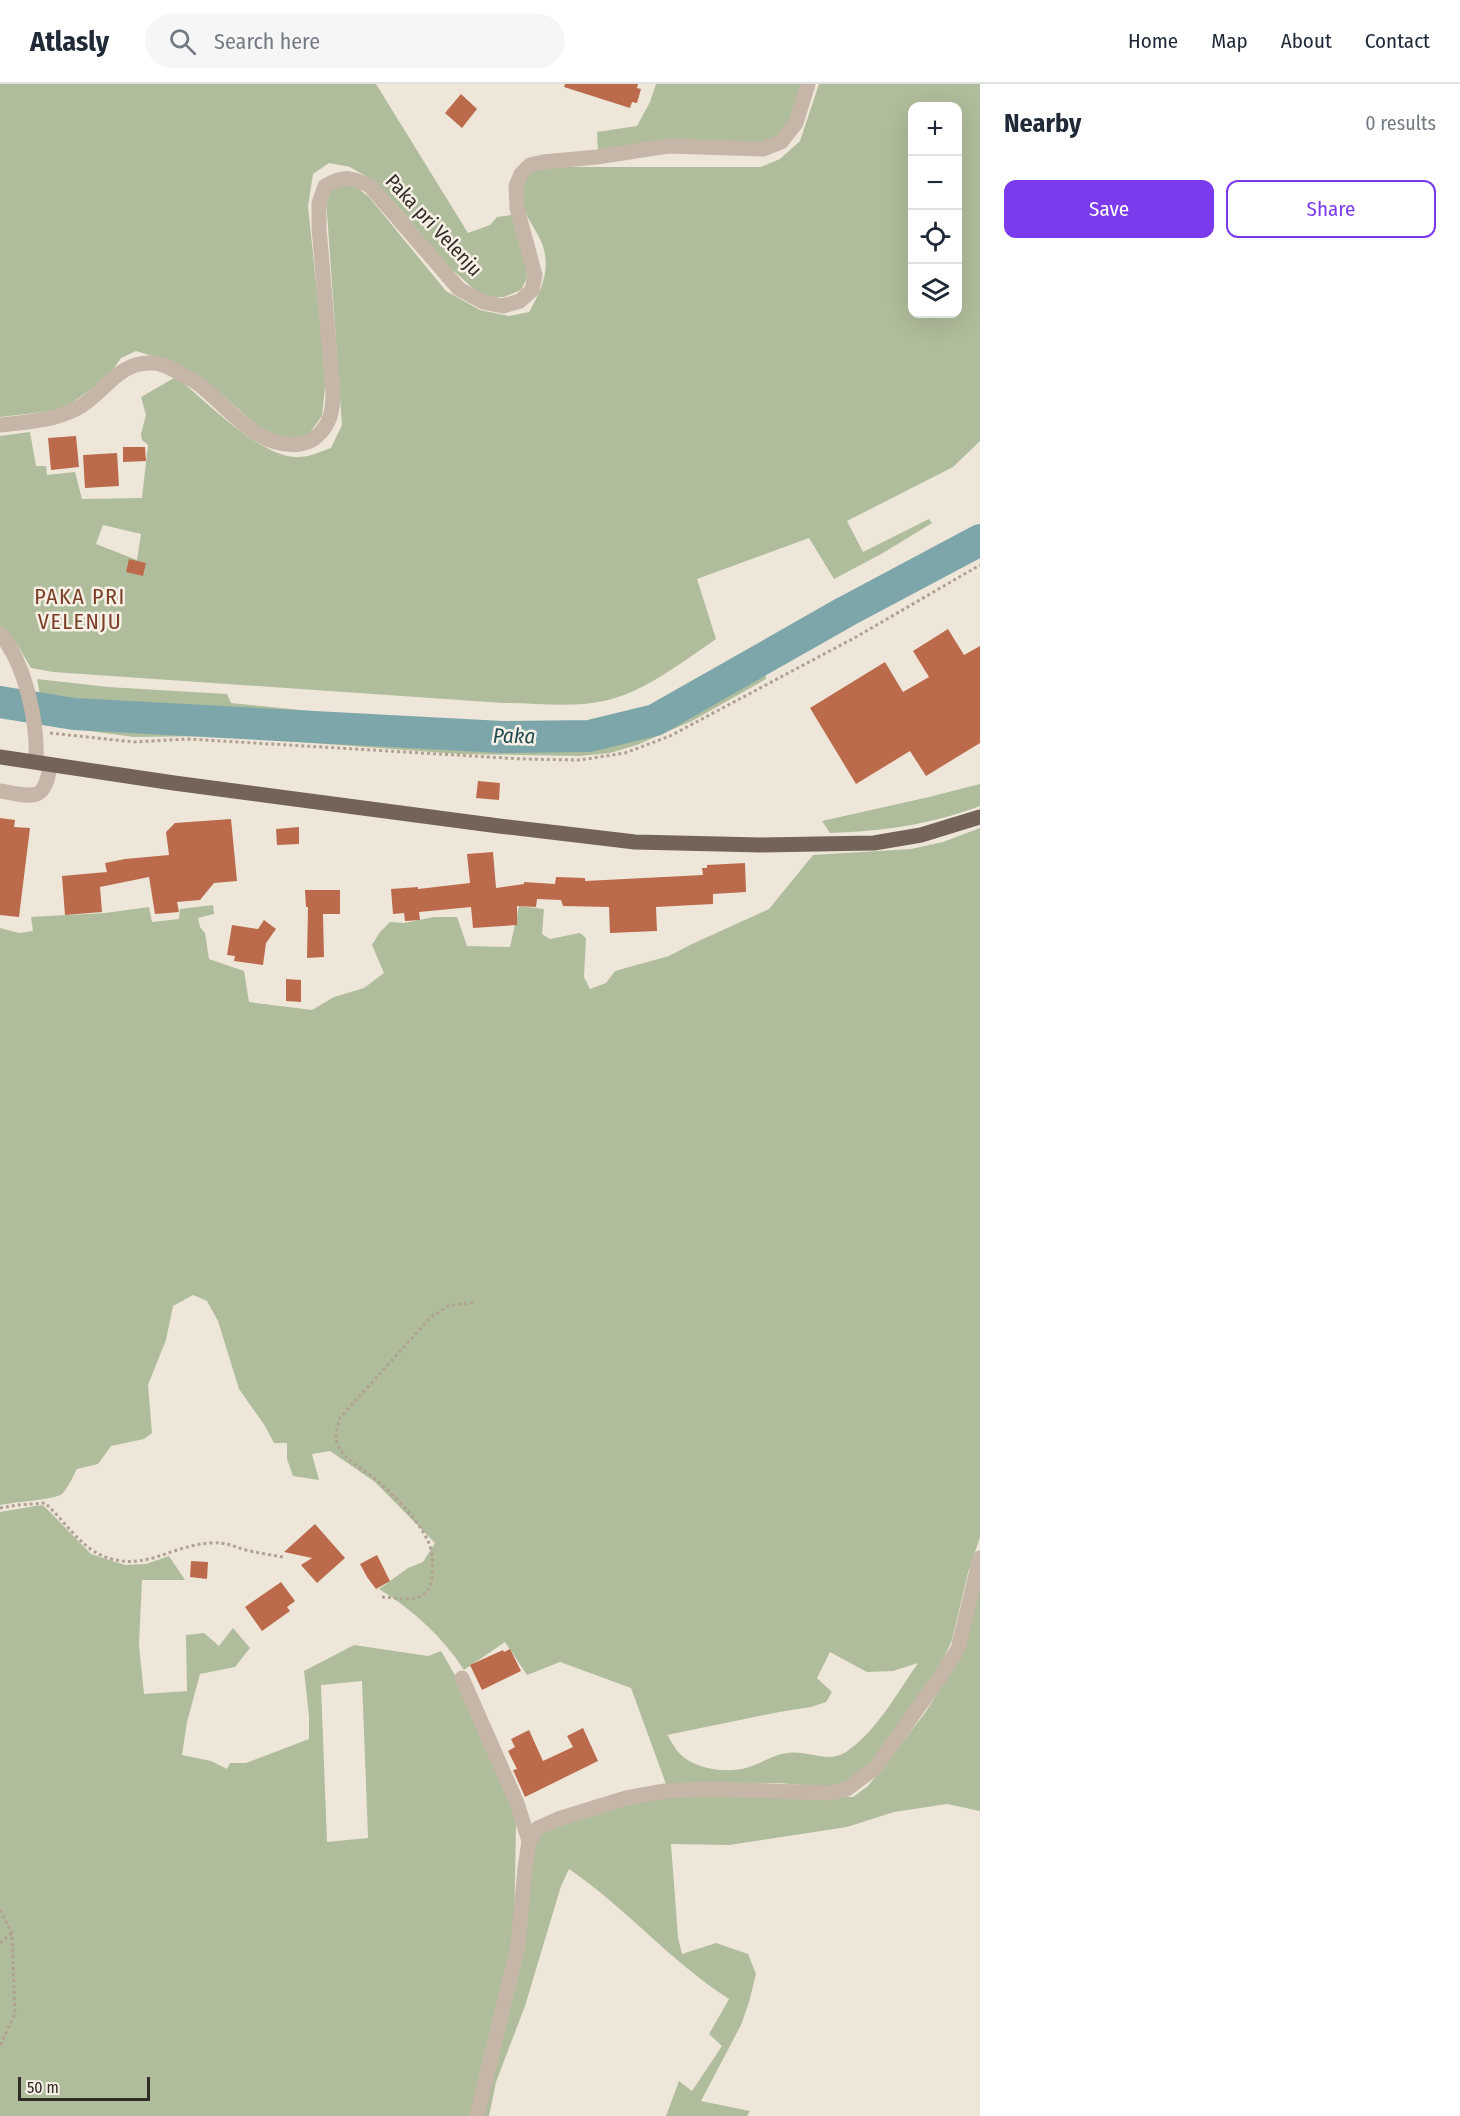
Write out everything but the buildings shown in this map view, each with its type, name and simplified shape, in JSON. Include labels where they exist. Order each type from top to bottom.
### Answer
[{"type":"main road","points":[[0,757],[499,826],[635,842],[750,845],[874,843],[921,835],[980,817]]},
{"type":"street","name":"Paka pri Velenju","points":[[0,425],[54,419],[78,408],[133,365],[153,363],[174,370],[199,385],[252,430],[269,440],[291,445],[310,442],[322,431],[332,413],[333,392],[319,228],[319,203],[325,186],[339,178],[353,178],[370,186],[459,289],[483,302],[503,306],[520,302],[532,290],[535,275],[517,208],[516,186],[521,174],[530,165],[668,146],[763,149],[781,142],[796,123],[808,84]]},
{"type":"street","points":[[0,634],[14,653],[24,678],[43,764],[45,789],[38,795],[0,791]]},
{"type":"street","points":[[529,1841],[538,1828],[558,1819],[626,1798],[665,1791],[711,1789],[831,1793],[847,1789],[876,1767],[922,1705],[958,1649],[980,1558]]},
{"type":"street","points":[[462,1678],[517,1803],[529,1841],[518,1944],[477,2116]]},
{"type":"path","points":[[35,732],[134,742],[188,739],[463,757],[580,760],[625,753],[670,736],[856,637],[980,565]]},
{"type":"path","points":[[382,1597],[413,1599],[425,1596],[431,1587],[433,1568],[429,1542],[410,1514],[376,1479],[349,1459],[338,1447],[336,1435],[340,1418],[429,1318],[448,1306],[476,1302]]},
{"type":"path","points":[[0,1509],[45,1503],[88,1548],[103,1556],[129,1563],[208,1543],[228,1543],[246,1550],[283,1557]]},
{"type":"path","points":[[0,1910],[12,1933],[15,2013],[0,2046]]},
{"type":"path","points":[[0,1943],[12,1933]]},
{"type":"green space","points":[[0,84],[376,84],[468,233],[490,225],[497,217],[511,215],[525,249],[527,278],[521,290],[504,297],[483,297],[448,266],[374,181],[350,167],[329,163],[313,174],[308,206],[326,378],[322,416],[309,434],[293,440],[259,427],[222,395],[177,364],[136,351],[121,358],[108,377],[62,410],[0,417]]},
{"type":"green space","points":[[656,84],[801,84],[791,119],[776,138],[754,145],[598,152],[597,132],[637,126],[650,102]]},
{"type":"green space","points":[[819,84],[980,84],[980,441],[953,467],[847,521],[863,552],[929,519],[932,523],[883,553],[834,579],[809,538],[697,579],[716,639],[663,675],[634,691],[592,703],[554,705],[503,703],[53,672],[31,668],[18,646],[0,626],[0,436],[30,432],[36,466],[46,466],[47,475],[75,472],[82,499],[142,498],[148,445],[142,440],[141,434],[146,415],[141,397],[174,378],[266,448],[281,454],[300,457],[331,448],[342,425],[326,199],[330,185],[347,180],[369,197],[446,291],[480,310],[509,316],[529,312],[545,276],[543,247],[525,212],[522,198],[522,180],[538,167],[761,167],[780,159],[800,141]],"holes":[[[103,525],[141,534],[137,560],[96,544]]]},
{"type":"green space","points":[[765,669],[766,679],[692,721],[637,745],[610,753],[580,756],[460,754],[217,736],[134,737],[45,725],[43,715],[438,742],[581,746],[640,731],[725,692]]},
{"type":"green space","points":[[37,679],[108,687],[227,694],[231,703],[310,711],[317,721],[241,718],[41,701]]},
{"type":"green space","points":[[980,784],[980,806],[924,822],[888,829],[830,833],[822,821],[929,797]]},
{"type":"green space","points":[[980,828],[980,1537],[968,1573],[952,1640],[940,1666],[871,1762],[848,1783],[833,1788],[780,1783],[666,1784],[631,1688],[560,1662],[527,1675],[505,1642],[464,1670],[426,1625],[379,1589],[408,1568],[423,1562],[435,1543],[375,1482],[330,1451],[312,1454],[319,1480],[293,1476],[287,1459],[287,1443],[274,1443],[239,1389],[218,1321],[207,1301],[193,1295],[173,1306],[166,1340],[148,1385],[152,1433],[144,1439],[111,1446],[98,1464],[77,1469],[62,1494],[58,1496],[0,1505],[0,928],[19,933],[33,931],[31,917],[105,913],[149,907],[152,922],[179,919],[180,909],[213,905],[214,914],[198,918],[200,927],[205,933],[209,959],[244,971],[249,1002],[312,1010],[334,997],[364,988],[384,973],[372,945],[390,922],[404,923],[434,917],[457,917],[467,946],[510,947],[519,906],[544,909],[542,934],[550,939],[580,933],[586,938],[584,977],[590,989],[606,983],[615,971],[669,956],[769,909],[813,855],[911,849],[943,842]],"holes":[[[830,1652],[867,1672],[893,1671],[918,1663],[877,1723],[857,1743],[839,1755],[825,1757],[788,1753],[741,1769],[713,1769],[687,1759],[678,1752],[667,1735],[811,1707],[826,1702],[832,1692],[817,1678]]]},
{"type":"green space","points":[[44,1506],[91,1554],[125,1565],[146,1564],[169,1556],[185,1580],[142,1580],[139,1645],[144,1694],[187,1691],[186,1635],[204,1633],[219,1646],[233,1628],[250,1648],[235,1667],[200,1674],[187,1722],[182,1755],[211,1761],[227,1769],[230,1763],[246,1763],[309,1739],[304,1671],[354,1645],[428,1656],[441,1651],[460,1684],[512,1805],[516,1825],[514,1936],[472,2116],[0,2116],[0,1512]],"holes":[[[362,1681],[368,1838],[327,1842],[321,1685]]]},
{"type":"green space","points":[[980,1572],[980,1811],[947,1804],[894,1812],[847,1827],[729,1845],[671,1844],[678,1937],[682,1954],[716,1943],[748,1954],[756,1974],[741,2025],[701,2101],[750,2111],[747,2116],[666,2116],[679,2081],[692,2091],[722,2046],[709,2034],[729,1999],[688,1969],[590,1884],[569,1869],[561,1886],[525,2006],[496,2082],[489,2116],[481,2116],[533,1845],[544,1832],[636,1799],[679,1795],[853,1797],[868,1786],[925,1713],[953,1668]]},
{"type":"waterway","name":"Paka","points":[[0,702],[74,714],[502,737],[589,736],[655,720],[845,612],[980,540]]},
{"type":"district","name":"PAKA PRI VELENJU","points":[[80,608]]}]
